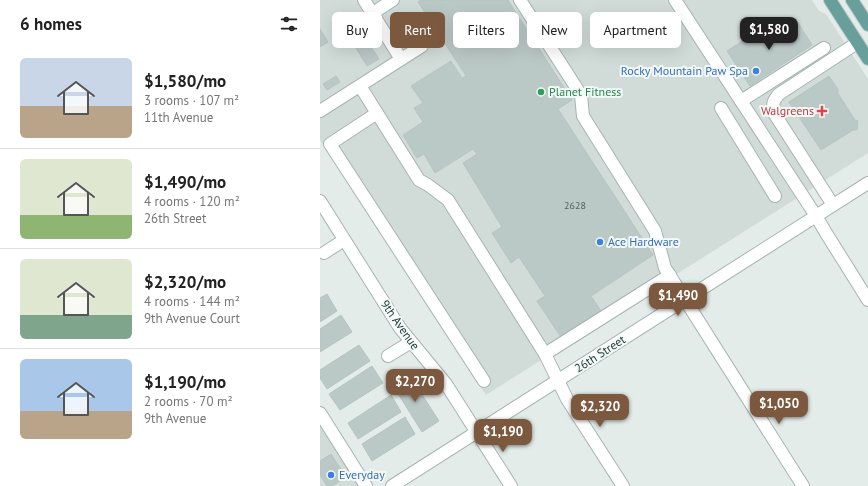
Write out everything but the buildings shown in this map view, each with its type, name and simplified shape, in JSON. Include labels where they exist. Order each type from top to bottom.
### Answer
[{"type":"main road","points":[[830,0],[868,59]]},
{"type":"main road","points":[[852,0],[868,24]]},
{"type":"street","points":[[364,0],[372,12]]},
{"type":"street","points":[[375,12],[393,0]]},
{"type":"street","points":[[520,0],[581,95],[583,116],[655,230],[665,268],[803,486]]},
{"type":"street","points":[[675,0],[816,216],[868,300]]},
{"type":"street","points":[[382,28],[401,59]]},
{"type":"street","points":[[833,205],[774,112],[773,106],[774,101],[779,94],[858,43]]},
{"type":"street","points":[[320,111],[419,48]]},
{"type":"street","points":[[741,101],[824,48]]},
{"type":"street","points":[[360,86],[419,180],[448,200],[545,354],[567,399],[623,486]]},
{"type":"street","points":[[721,108],[775,196]]},
{"type":"street","points":[[377,113],[330,144],[484,381]]},
{"type":"street","name":"26th Street","points":[[392,486],[558,381],[685,298],[868,183]]},
{"type":"street","name":"9th Avenue","points":[[320,201],[400,328],[446,384],[510,486]]},
{"type":"street","points":[[324,253],[344,240]]},
{"type":"street","points":[[545,354],[670,275]]},
{"type":"street","points":[[388,356],[411,342]]},
{"type":"street","points":[[320,413],[366,486]]},
{"type":"shaded area","points":[[320,0],[812,0],[819,11],[826,14],[868,79],[868,153],[486,395],[320,140]]},
{"type":"shaded area","points":[[320,422],[361,486],[320,486]]},
{"type":"place","name":"Rocky Mountain Paw Spa","points":[[756,71]]},
{"type":"place","name":"Planet Fitness","points":[[541,92]]},
{"type":"place","name":"Walgreens","points":[[822,111]]},
{"type":"place","name":"Ace Hardware","points":[[600,242]]},
{"type":"place","name":"Everyday","points":[[331,475]]}]
